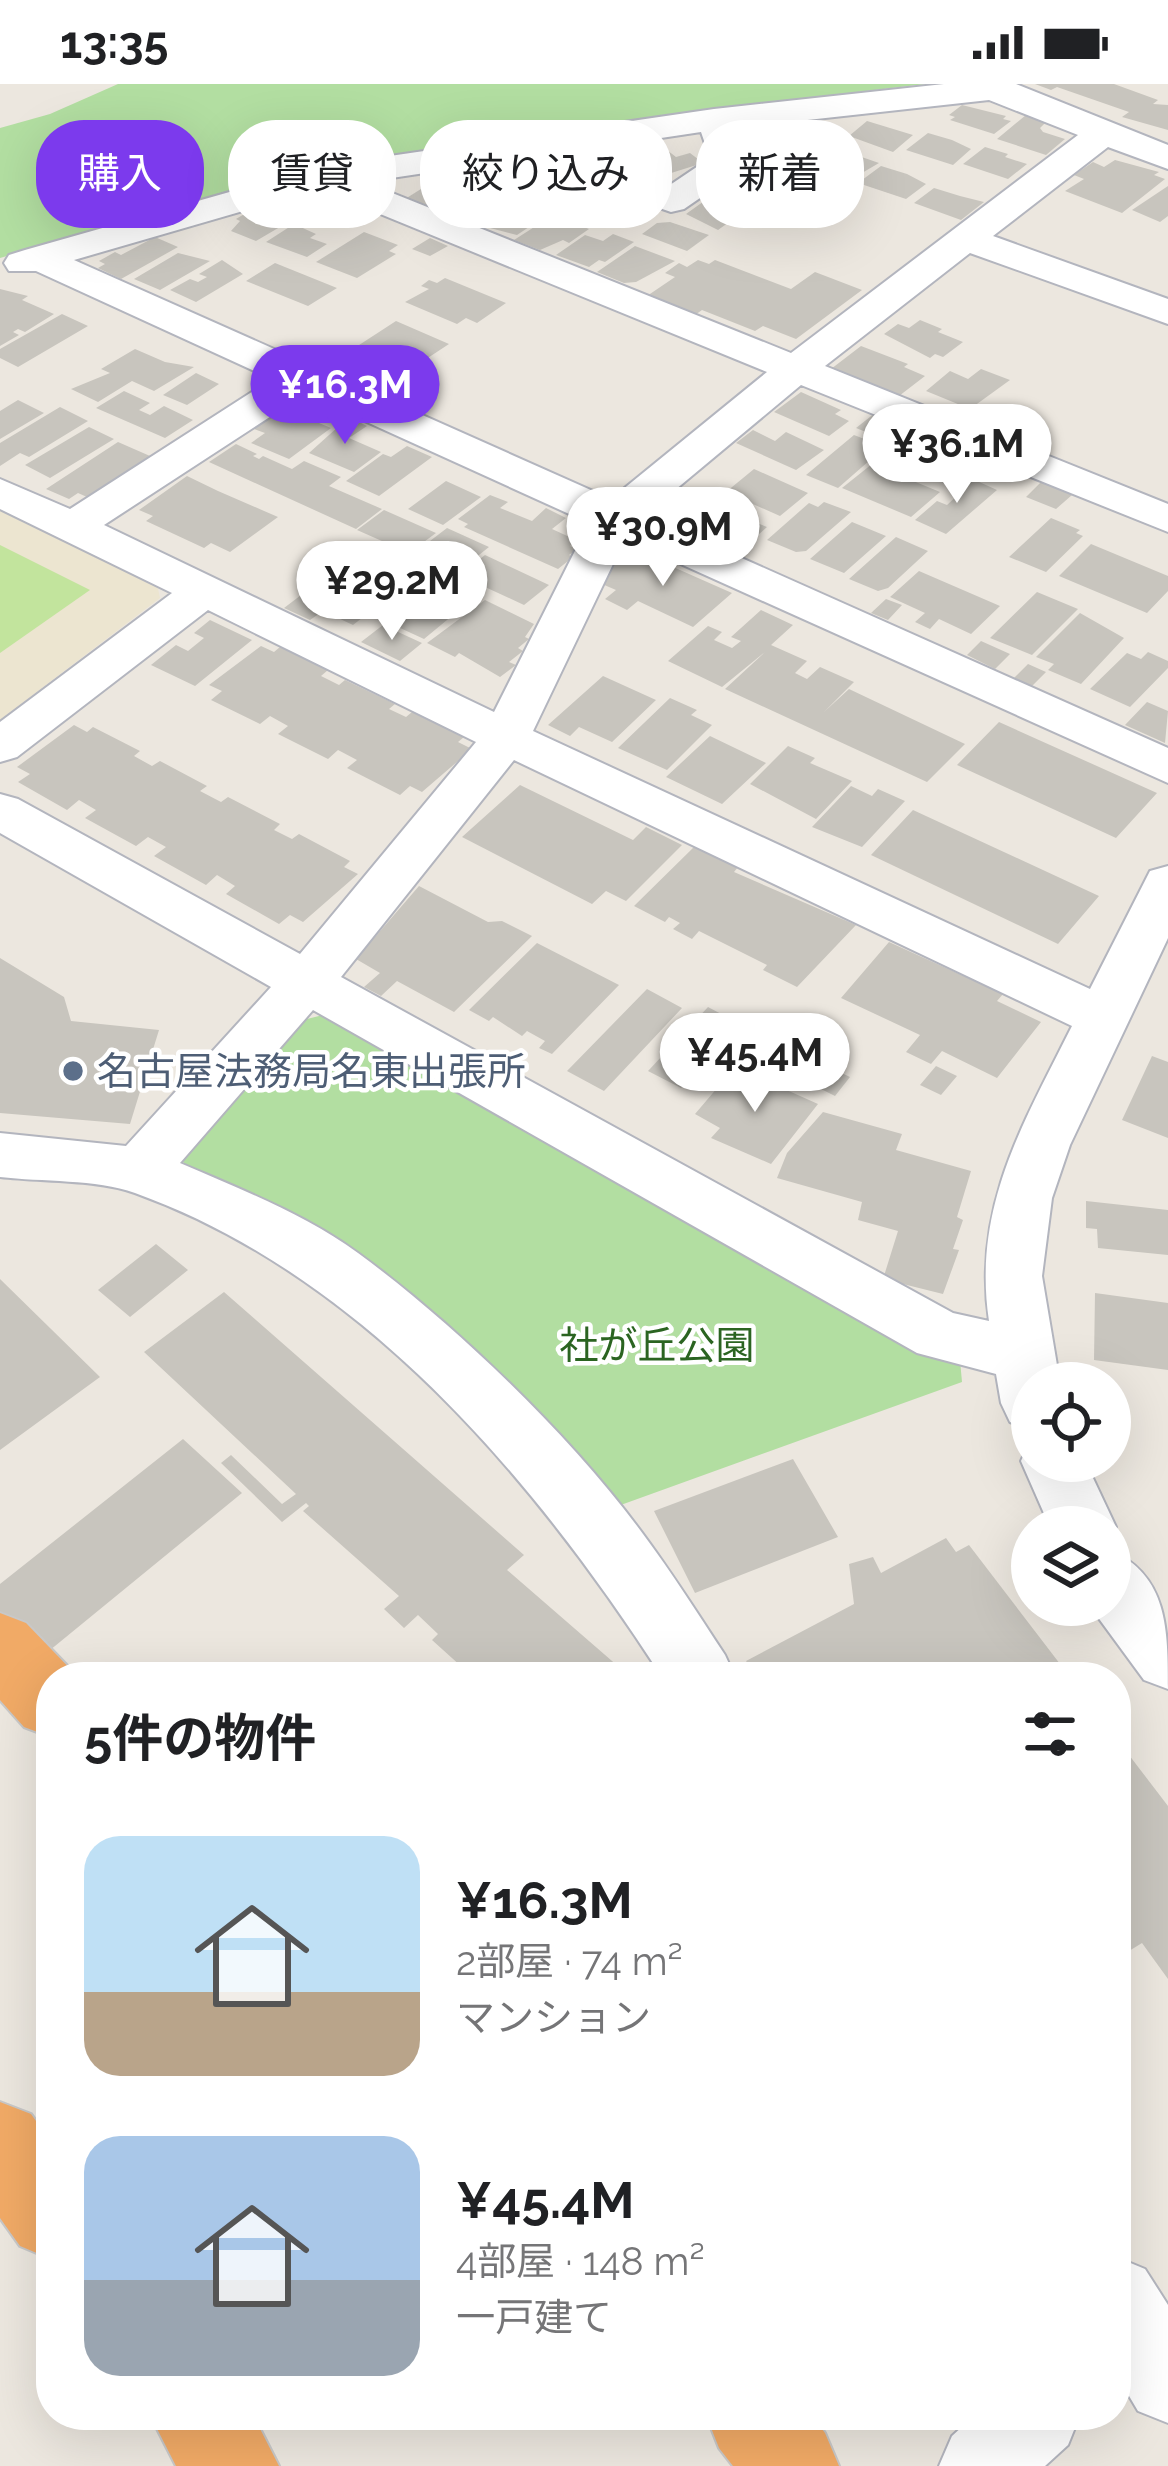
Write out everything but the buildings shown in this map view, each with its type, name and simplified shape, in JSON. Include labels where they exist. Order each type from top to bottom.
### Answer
[{"type":"highway","points":[[0,1647],[36,1686]]},
{"type":"highway","points":[[0,2146],[36,2195]]},
{"type":"highway","points":[[207,2430],[232,2466]]},
{"type":"highway","points":[[764,2430],[792,2466]]},
{"type":"street","points":[[714,120],[996,87],[1168,158]]},
{"type":"street","points":[[139,1170],[305,984],[506,737],[612,520],[793,371],[1103,133]]},
{"type":"street","points":[[19,264],[228,204]]},
{"type":"street","points":[[396,208],[1168,519]]},
{"type":"street","points":[[963,238],[1168,311]]},
{"type":"street","points":[[19,264],[303,377],[1168,767]]},
{"type":"street","points":[[72,526],[303,377]]},
{"type":"street","points":[[0,492],[1104,1018]]},
{"type":"street","points":[[0,746],[204,591]]},
{"type":"street","points":[[0,811],[939,1335],[1011,1371]]},
{"type":"street","points":[[1025,1362],[1012,1276],[1023,1198],[1041,1144],[1168,884]]},
{"type":"street","points":[[0,1155],[139,1170],[247,1218],[335,1269],[448,1366],[558,1480],[620,1553],[691,1662]]},
{"type":"street","points":[[1131,1608],[1168,1658]]},
{"type":"street","points":[[982,2466],[1022,2430]]},
{"type":"shaded area","points":[[0,510],[157,584],[160,598],[0,720]]},
{"type":"green space","points":[[118,84],[926,84],[638,120],[420,120],[420,153],[396,156],[396,120],[228,120],[228,192],[204,199],[204,120],[36,120],[36,228],[104,228],[0,258],[0,128],[50,114]]},
{"type":"green space","points":[[0,545],[90,590],[0,653]]},
{"type":"green space","name":"社が丘公園","points":[[331,1013],[960,1360],[962,1382],[618,1506],[578,1456],[477,1365],[363,1285],[192,1176],[180,1157],[303,1020]]},
{"type":"place","name":"名古屋法務局名東出張所","points":[[73,1071]]}]
